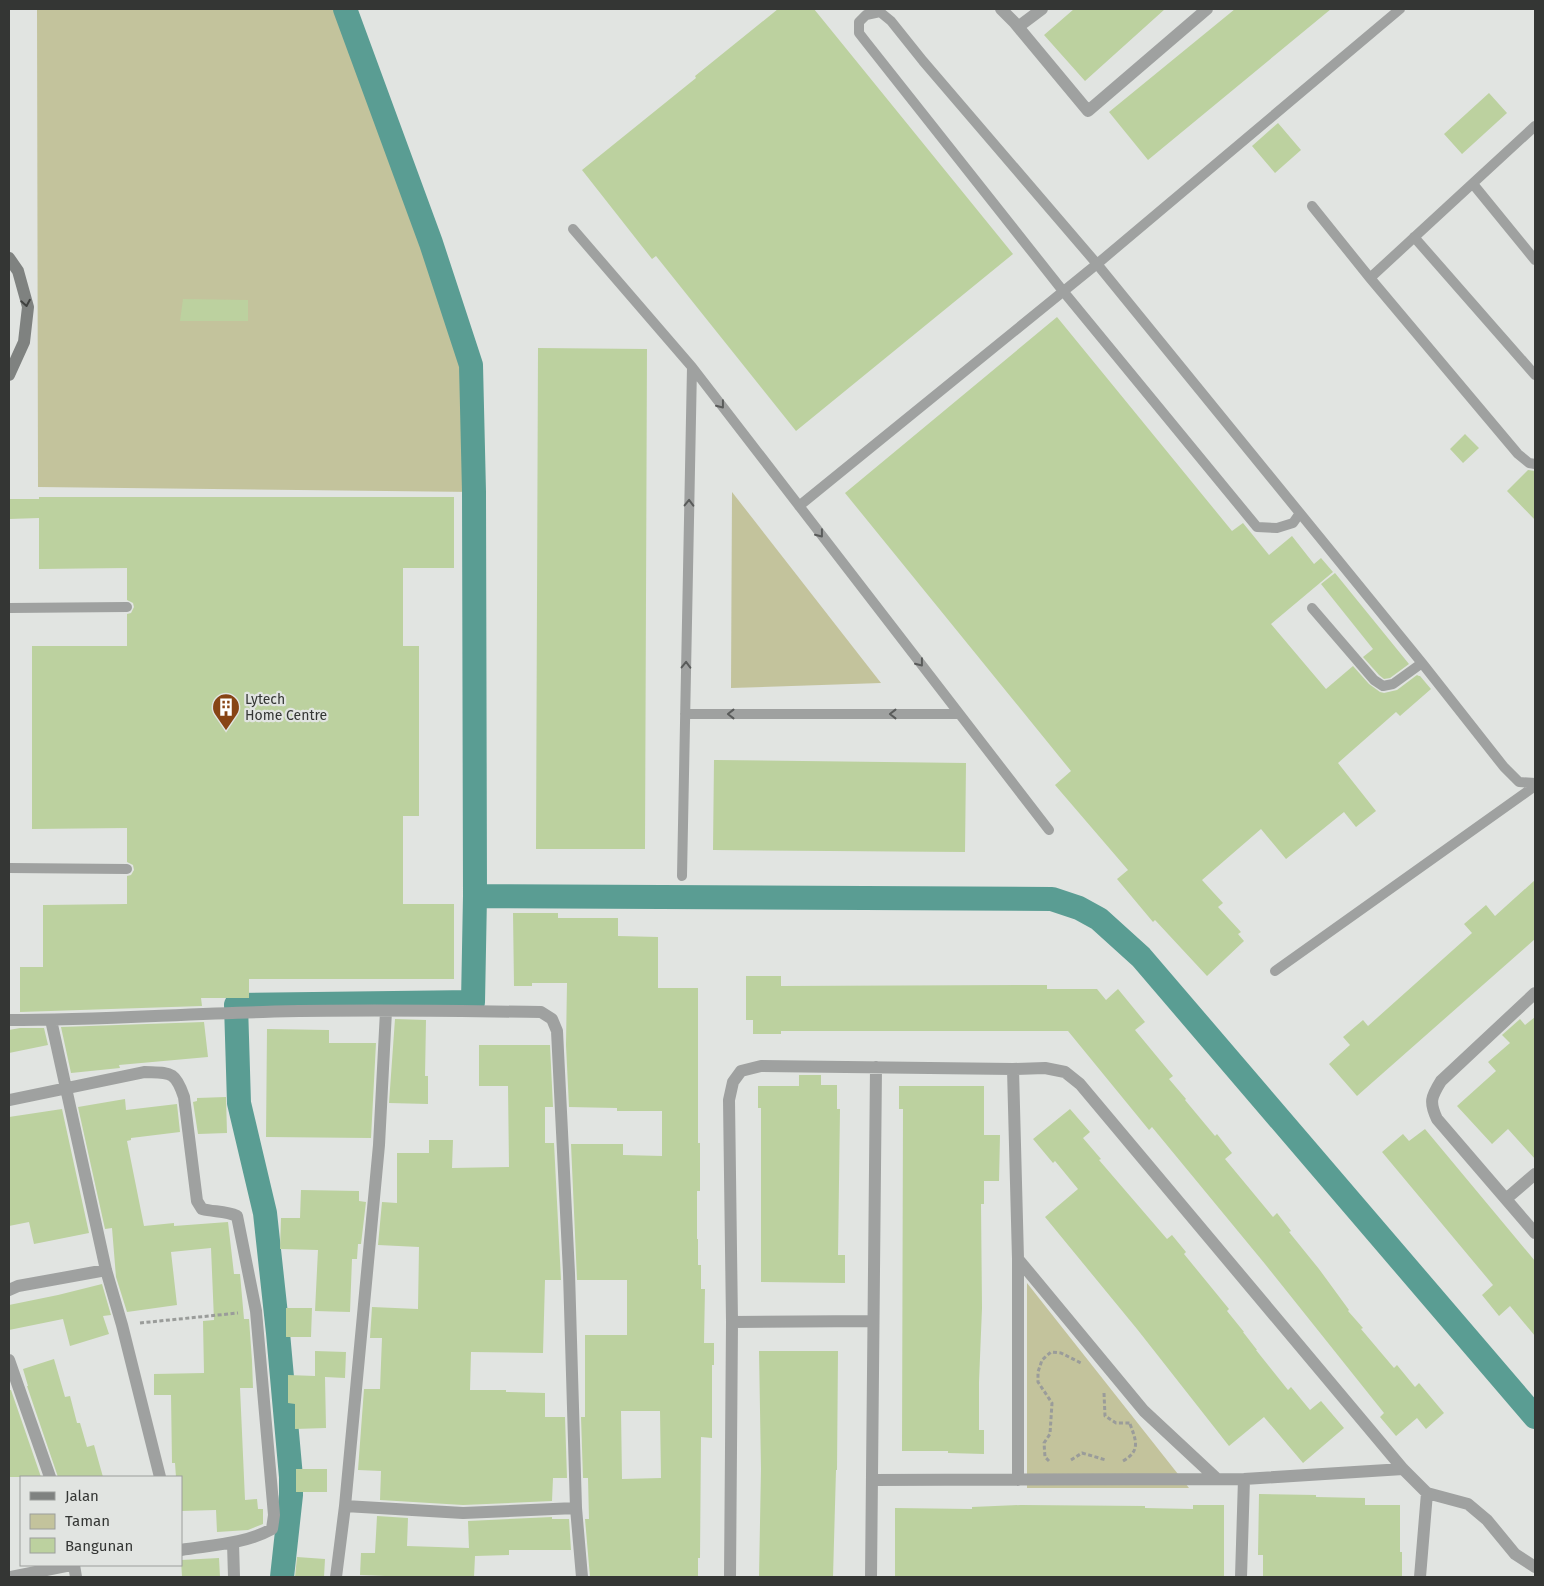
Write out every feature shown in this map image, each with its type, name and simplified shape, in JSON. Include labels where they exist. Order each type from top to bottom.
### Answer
[{"type":"street","points":[[1001,9],[1088,110],[1207,9]]},
{"type":"street","points":[[1018,27],[1042,9]]},
{"type":"street","points":[[9,258],[18,272],[28,307],[24,342],[9,375]]},
{"type":"street","points":[[1535,993],[1441,1081],[1434,1093],[1432,1108],[1437,1119],[1535,1234]]},
{"type":"street","points":[[336,1577],[345,1506],[379,1145],[386,1011]]},
{"type":"street","points":[[9,1020],[265,1012],[386,1011],[541,1012],[552,1019],[557,1031],[569,1273],[576,1508],[582,1577]]},
{"type":"street","points":[[51,1020],[106,1270],[122,1325],[160,1476]]},
{"type":"street","points":[[730,1577],[732,1322],[729,1100],[733,1082],[741,1071],[761,1066],[1045,1068],[1065,1072],[1080,1084],[1402,1469],[1427,1493],[1468,1504],[1487,1520],[1514,1554],[1535,1567]]},
{"type":"street","points":[[871,1577],[876,1067]]},
{"type":"street","points":[[1013,1069],[1018,1259],[1018,1480]]},
{"type":"street","points":[[9,1100],[144,1072],[167,1073],[175,1077],[179,1082],[184,1097],[197,1201],[202,1209],[214,1212],[229,1212],[237,1216],[256,1311],[274,1515],[272,1529],[259,1536],[182,1550]]},
{"type":"street","points":[[1506,1199],[1535,1174]]},
{"type":"street","points":[[1018,1259],[1144,1412],[1218,1479]]},
{"type":"street","points":[[9,1290],[18,1286],[106,1270]]},
{"type":"street","points":[[732,1322],[873,1321]]},
{"type":"street","points":[[9,1360],[50,1476]]},
{"type":"street","points":[[873,1480],[1244,1479],[1402,1469]]},
{"type":"street","points":[[1241,1577],[1244,1479]]},
{"type":"street","points":[[1420,1577],[1427,1493]]},
{"type":"street","points":[[345,1506],[463,1513],[576,1508]]},
{"type":"street","points":[[233,1542],[234,1577]]},
{"type":"street","points":[[11,1577],[68,1566]]},
{"type":"lane","points":[[799,506],[1097,264],[1400,9]]},
{"type":"lane","points":[[1300,513],[1293,522],[1277,528],[1257,527],[1063,291],[866,42],[860,33],[859,22],[866,16],[880,12],[891,21],[1097,264],[1300,513],[1422,663],[1504,768],[1519,782],[1535,784]]},
{"type":"lane","points":[[1370,278],[1535,126]]},
{"type":"lane","points":[[1473,184],[1535,260]]},
{"type":"lane","points":[[1312,206],[1518,454],[1529,463],[1535,464]]},
{"type":"lane","points":[[573,228],[692,366],[1049,830]]},
{"type":"lane","points":[[1414,237],[1535,375]]},
{"type":"lane","points":[[682,876],[692,366]]},
{"type":"lane","points":[[9,608],[127,606]]},
{"type":"lane","points":[[1312,608],[1374,680],[1383,686],[1393,684],[1422,663]]},
{"type":"lane","points":[[685,714],[959,714]]},
{"type":"lane","points":[[1275,971],[1535,784]]},
{"type":"lane","points":[[9,868],[127,869]]},
{"type":"path","points":[[122,1325],[256,1311]]},
{"type":"path","points":[[1055,1465],[1045,1458],[1044,1443],[1050,1434],[1052,1403],[1038,1382],[1038,1372],[1042,1360],[1051,1352],[1061,1353],[1080,1363],[1088,1360]]},
{"type":"path","points":[[1105,1388],[1105,1416],[1116,1423],[1130,1423],[1136,1440],[1136,1447],[1129,1458],[1122,1461]]},
{"type":"path","points":[[1067,1463],[1082,1453],[1106,1460]]},
{"type":"green space","points":[[37,9],[345,9],[431,243],[471,365],[474,492],[38,487]]},
{"type":"green space","points":[[732,492],[881,683],[731,688]]},
{"type":"green space","points":[[1027,1283],[1189,1488],[1027,1488]]},
{"type":"building","points":[[778,9],[814,9],[1013,254],[796,431],[656,256],[652,259],[582,170]]},
{"type":"building","points":[[1074,9],[1165,9],[1085,81],[1044,35]]},
{"type":"building","points":[[1235,9],[1331,9],[1148,160],[1109,112]]},
{"type":"building","points":[[1489,93],[1507,113],[1462,154],[1444,134]]},
{"type":"building","points":[[1278,123],[1301,150],[1275,173],[1252,146]]},
{"type":"building","points":[[183,299],[248,300],[248,321],[180,321]]},
{"type":"building","points":[[1057,317],[1232,531],[1243,523],[1269,555],[1292,536],[1314,564],[1321,558],[1333,572],[1271,624],[1326,689],[1353,666],[1369,684],[1380,692],[1397,690],[1417,675],[1431,689],[1400,716],[1396,712],[1338,763],[1376,811],[1356,827],[1344,812],[1286,859],[1261,829],[1202,880],[1223,903],[1218,907],[1241,932],[1238,934],[1244,941],[1207,976],[1155,920],[1153,922],[1117,879],[1128,870],[1055,785],[1071,771],[845,493]]},
{"type":"building","points":[[538,348],[647,349],[645,849],[536,849]]},
{"type":"building","points":[[1465,434],[1479,448],[1463,463],[1450,449]]},
{"type":"building","points":[[1528,470],[1535,471],[1535,520],[1507,491]]},
{"type":"building","points":[[39,497],[454,497],[454,568],[403,568],[403,646],[419,646],[419,816],[403,816],[403,904],[454,904],[454,979],[249,979],[249,998],[201,998],[202,1006],[20,1012],[20,967],[43,967],[43,905],[127,904],[127,876],[131,875],[134,870],[133,865],[127,862],[127,828],[32,829],[32,646],[127,646],[127,614],[131,613],[134,607],[133,603],[127,600],[127,568],[39,569],[39,518],[9,519],[9,499],[39,499]]},
{"type":"building","points":[[1335,573],[1409,664],[1390,678],[1384,679],[1363,657],[1373,649],[1321,584]]},
{"type":"building","points":[[714,760],[966,763],[965,852],[713,850]]},
{"type":"building","points":[[1535,880],[1535,939],[1357,1096],[1329,1064],[1350,1045],[1343,1037],[1363,1020],[1368,1026],[1472,933],[1464,924],[1486,905],[1495,916]]},
{"type":"building","points":[[513,913],[558,913],[558,918],[618,918],[618,936],[658,937],[658,988],[698,988],[698,1143],[700,1143],[700,1191],[697,1191],[698,1265],[701,1265],[701,1289],[705,1289],[704,1343],[714,1343],[714,1365],[712,1365],[712,1438],[701,1437],[700,1558],[698,1558],[698,1577],[590,1577],[585,1519],[589,1519],[588,1478],[583,1478],[581,1417],[585,1417],[585,1335],[627,1335],[627,1280],[577,1280],[571,1144],[623,1144],[623,1155],[662,1156],[662,1111],[617,1111],[617,1108],[569,1107],[566,1045],[567,983],[532,983],[532,986],[514,986]],"holes":[[[621,1411],[660,1411],[661,1478],[622,1479]]]},
{"type":"building","points":[[746,976],[781,976],[781,986],[1047,985],[1047,989],[1097,989],[1106,1000],[1118,989],[1145,1022],[1135,1030],[1173,1076],[1169,1079],[1215,1136],[1217,1134],[1232,1153],[1225,1159],[1273,1217],[1277,1213],[1348,1311],[1363,1328],[1361,1329],[1394,1368],[1397,1365],[1415,1387],[1419,1383],[1444,1413],[1426,1429],[1417,1418],[1396,1436],[1380,1417],[1384,1413],[1265,1264],[1152,1127],[1149,1130],[1068,1031],[781,1031],[781,1034],[753,1034],[753,1020],[746,1020]]},
{"type":"building","points":[[1535,1017],[1535,1159],[1508,1129],[1492,1144],[1457,1106],[1496,1071],[1488,1062],[1510,1043],[1502,1035],[1520,1019],[1525,1025]]},
{"type":"building","points":[[395,1019],[426,1020],[425,1076],[428,1076],[428,1104],[389,1103]]},
{"type":"building","points":[[204,1022],[208,1057],[119,1065],[120,1068],[71,1073],[61,1027]]},
{"type":"building","points":[[44,1028],[48,1045],[9,1053],[9,1030]]},
{"type":"building","points":[[267,1029],[329,1030],[329,1043],[376,1043],[371,1138],[266,1137]]},
{"type":"building","points":[[479,1045],[550,1045],[553,1107],[545,1107],[545,1143],[554,1143],[561,1280],[545,1280],[543,1353],[471,1352],[470,1390],[545,1393],[545,1417],[565,1417],[567,1478],[553,1478],[552,1501],[463,1505],[380,1500],[381,1471],[358,1470],[364,1389],[380,1389],[382,1338],[370,1338],[372,1307],[418,1309],[419,1247],[378,1245],[382,1202],[397,1203],[397,1153],[429,1153],[429,1140],[453,1140],[452,1168],[509,1167],[508,1086],[479,1086]]},
{"type":"building","points":[[799,1075],[821,1075],[821,1085],[837,1085],[837,1109],[840,1109],[838,1255],[845,1255],[845,1283],[761,1282],[761,1108],[758,1108],[758,1086],[799,1086]]},
{"type":"building","points":[[899,1086],[984,1086],[984,1135],[1000,1135],[999,1181],[984,1181],[984,1204],[981,1204],[982,1308],[979,1430],[984,1430],[984,1454],[948,1453],[948,1451],[902,1451],[903,1109],[899,1109]]},
{"type":"building","points":[[226,1097],[227,1133],[198,1134],[193,1102],[197,1101],[197,1098]]},
{"type":"building","points":[[125,1099],[126,1110],[177,1104],[180,1132],[131,1138],[131,1140],[127,1141],[144,1226],[174,1223],[174,1226],[228,1222],[234,1274],[240,1274],[244,1319],[249,1319],[252,1361],[253,1388],[240,1388],[245,1500],[257,1499],[258,1509],[263,1509],[263,1524],[248,1530],[217,1532],[216,1510],[182,1511],[182,1476],[176,1476],[175,1463],[172,1463],[171,1395],[154,1395],[154,1374],[204,1373],[203,1321],[214,1320],[211,1248],[171,1252],[177,1305],[127,1312],[116,1277],[112,1228],[105,1229],[78,1107]]},
{"type":"building","points":[[62,1109],[89,1233],[34,1244],[29,1222],[9,1226],[9,1117]]},
{"type":"building","points":[[1070,1109],[1090,1132],[1083,1138],[1101,1159],[1099,1160],[1167,1239],[1172,1235],[1186,1252],[1184,1254],[1229,1309],[1227,1311],[1288,1390],[1291,1387],[1310,1410],[1321,1401],[1344,1428],[1303,1463],[1264,1417],[1229,1446],[1137,1329],[1045,1217],[1078,1189],[1055,1161],[1053,1163],[1033,1139]]},
{"type":"building","points":[[1425,1129],[1535,1261],[1535,1336],[1510,1306],[1499,1316],[1482,1295],[1493,1285],[1382,1152],[1403,1134],[1409,1141]]},
{"type":"building","points":[[301,1190],[359,1191],[359,1201],[366,1202],[361,1244],[358,1244],[357,1259],[352,1259],[350,1312],[315,1311],[318,1250],[280,1249],[281,1218],[300,1218]]},
{"type":"building","points":[[102,1284],[111,1315],[103,1316],[109,1334],[70,1346],[63,1319],[9,1330],[9,1305]]},
{"type":"building","points":[[286,1308],[312,1308],[311,1337],[286,1337]]},
{"type":"building","points":[[315,1351],[346,1352],[345,1378],[325,1377],[326,1428],[295,1429],[295,1404],[288,1403],[288,1375],[315,1376]]},
{"type":"building","points":[[759,1351],[838,1351],[837,1470],[833,1577],[759,1577],[761,1469]]},
{"type":"building","points":[[54,1359],[65,1397],[70,1396],[77,1423],[80,1423],[87,1447],[94,1445],[103,1476],[58,1476],[23,1369]]},
{"type":"building","points":[[9,1390],[11,1390],[41,1476],[9,1477]]},
{"type":"building","points":[[296,1469],[327,1469],[327,1492],[296,1492]]},
{"type":"building","points":[[1259,1494],[1365,1498],[1365,1505],[1400,1505],[1402,1577],[1263,1577],[1263,1555],[1258,1555]]},
{"type":"building","points":[[1021,1505],[1145,1506],[1145,1508],[1193,1509],[1193,1505],[1224,1505],[1224,1577],[895,1577],[895,1508],[972,1509],[972,1507]]},
{"type":"building","points":[[377,1516],[408,1518],[407,1546],[469,1548],[468,1521],[552,1517],[552,1519],[569,1519],[571,1550],[509,1550],[509,1555],[475,1556],[474,1577],[360,1575],[361,1553],[375,1553]]},
{"type":"building","points":[[297,1557],[325,1559],[324,1577],[295,1577]]},
{"type":"building","points":[[219,1558],[220,1577],[182,1577],[182,1560]]},
{"type":"waterway","points":[[345,9],[431,243],[471,365],[474,492],[475,896],[1052,899],[1079,908],[1099,919],[1141,957],[1535,1417]]},
{"type":"waterway","points":[[282,1577],[291,1495],[291,1477],[265,1213],[239,1103],[236,1005],[473,1002],[475,896]]},
{"type":"place","name":"Lytech Home Centre","points":[[226,731]]}]
